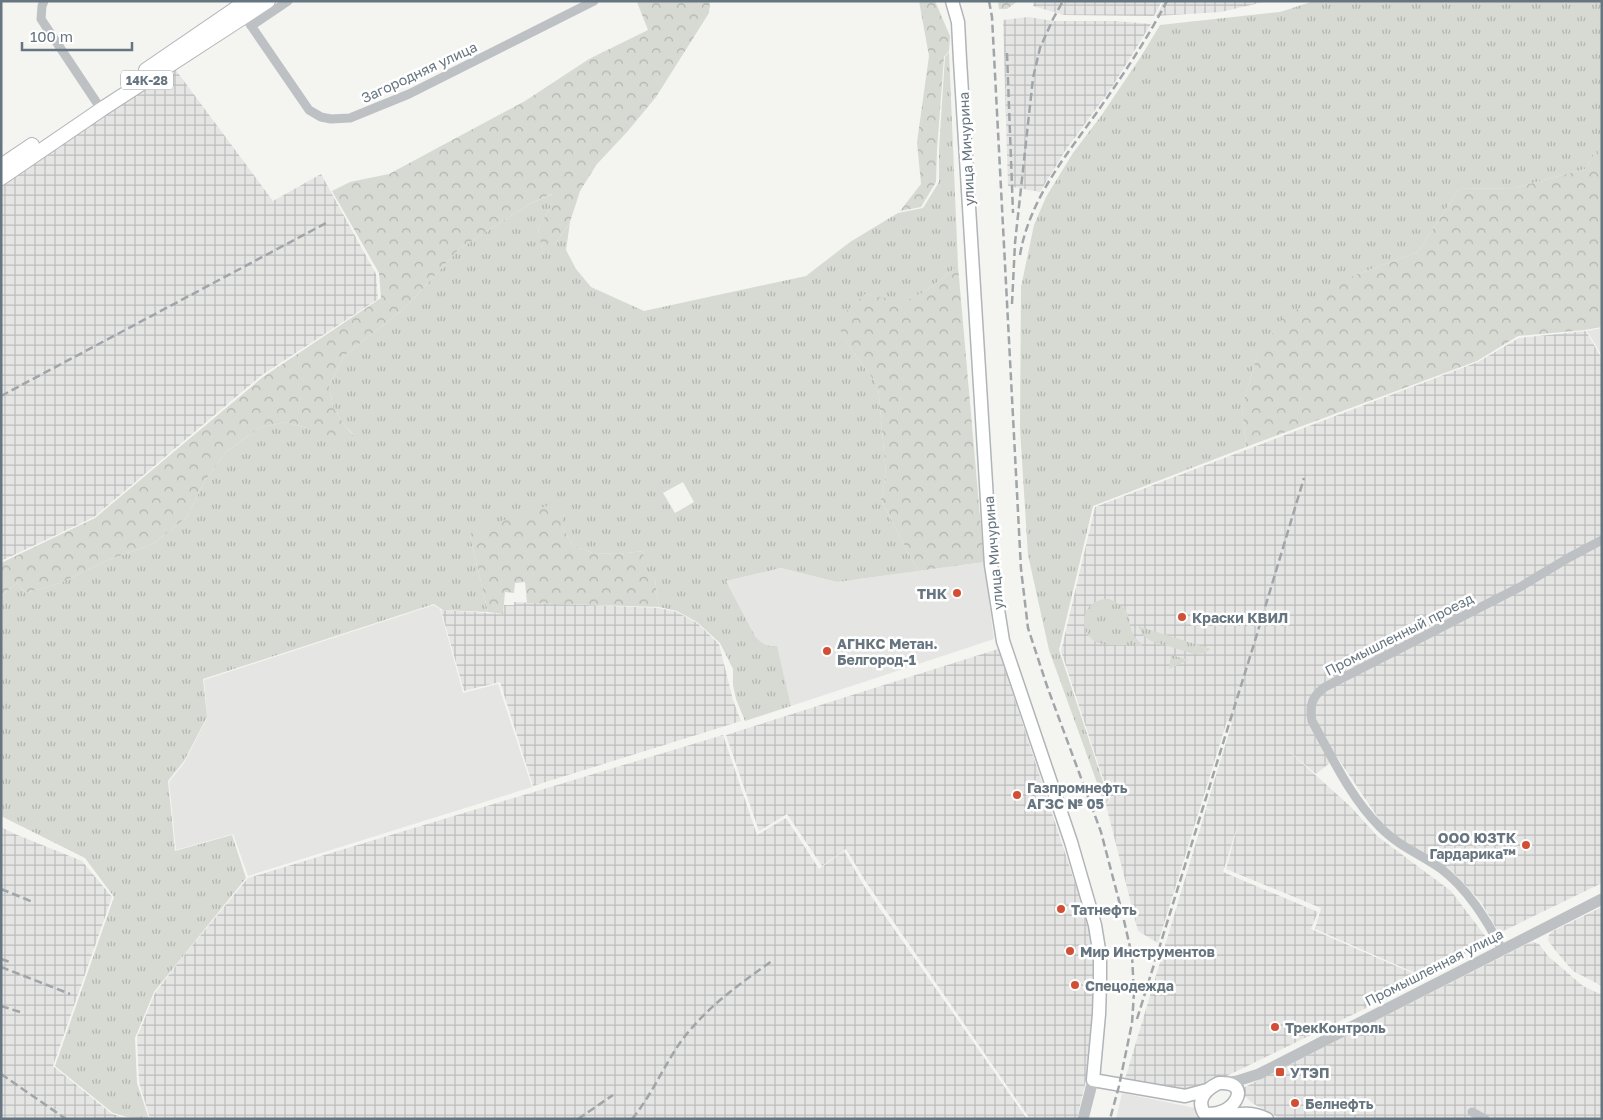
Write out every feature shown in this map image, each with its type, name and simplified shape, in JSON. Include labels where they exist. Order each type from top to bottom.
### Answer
[{"type":"main road","name":"14К-28","points":[[1,166],[100,106],[245,13],[268,1]]},
{"type":"main road","name":"улица Мичурина","points":[[952,1],[958,22],[991,565],[1003,641],[1070,842],[1095,925],[1100,956],[1100,982],[1093,1080]]},
{"type":"main road","name":"14К-28","points":[[1,178],[100,106]]},
{"type":"main road","points":[[1093,1080],[1184,1096],[1201,1107]]},
{"type":"main road","points":[[1184,1096],[1207,1090],[1219,1083],[1224,1083],[1232,1086],[1239,1096],[1262,1116]]},
{"type":"main road","points":[[1207,1090],[1201,1098],[1201,1107],[1204,1113],[1211,1118],[1243,1113],[1262,1116]]},
{"type":"main road","points":[[1226,1116],[1235,1109],[1239,1096]]},
{"type":"street","points":[[44,1],[41,19],[100,106]]},
{"type":"street","points":[[245,13],[288,1]]},
{"type":"street","name":"Загородняя улица","points":[[245,13],[309,110],[321,117],[332,119],[350,118],[410,94],[594,1]]},
{"type":"street","name":"Промышленный проезд","points":[[1502,949],[1478,908],[1460,886],[1440,868],[1391,838],[1367,812],[1344,780],[1312,721],[1310,710],[1312,700],[1325,687],[1520,588],[1570,556],[1602,540]]},
{"type":"street","name":"Промышленная улица","points":[[1224,1083],[1250,1077],[1602,899]]},
{"type":"street","points":[[1239,1096],[1250,1077]]},
{"type":"street","name":"улица Мичурина","points":[[1084,1119],[1093,1080]]},
{"type":"street","points":[[1472,1112],[1484,1119]]},
{"type":"shaded area","points":[[1034,1],[1162,1],[1154,16],[1064,15],[1033,6]]},
{"type":"shaded area","points":[[1164,1],[1268,1],[1221,12],[1156,16]]},
{"type":"shaded area","points":[[1028,17],[1054,21],[1116,21],[1151,24],[1112,87],[1065,151],[1040,192],[1008,186],[1003,20]]},
{"type":"shaded area","points":[[175,69],[273,201],[321,174],[376,274],[378,299],[262,375],[94,517],[1,561],[1,186],[60,144]]},
{"type":"shaded area","points":[[1602,328],[1602,356],[1587,331]]},
{"type":"shaded area","points":[[1586,331],[1602,359],[1602,883],[1499,933],[1481,902],[1453,872],[1393,834],[1381,822],[1337,757],[1316,774],[1283,746],[1227,721],[1158,943],[1138,931],[1106,805],[1110,800],[1061,651],[1095,507],[1478,362],[1519,338]]},
{"type":"shaded area","points":[[984,562],[994,639],[791,706],[777,647],[768,647],[755,636],[726,581],[781,568],[837,582]]},
{"type":"shaded area","points":[[514,602],[659,608],[677,612],[697,623],[719,644],[733,700],[741,721],[533,786],[500,682],[464,691],[441,610],[503,614],[504,605],[514,605]]},
{"type":"shaded area","points":[[434,605],[440,609],[463,693],[498,684],[532,787],[248,876],[233,834],[176,850],[169,782],[184,763],[207,718],[204,680]]},
{"type":"shaded area","points":[[998,649],[1094,941],[1097,995],[1087,1076],[1077,1119],[1030,1119],[866,882],[846,849],[822,866],[787,814],[759,831],[726,735]]},
{"type":"shaded area","points":[[1232,723],[1283,746],[1351,807],[1377,836],[1451,891],[1489,941],[1422,976],[1315,929],[1321,908],[1226,869],[1239,821],[1223,872],[1318,912],[1311,929],[1426,979],[1202,1088],[1192,1090],[1125,1079],[1206,809],[1215,812],[1206,808]]},
{"type":"shaded area","points":[[723,735],[757,835],[786,818],[819,869],[844,851],[864,886],[1027,1119],[150,1119],[139,1082],[137,1037],[155,993],[248,878]]},
{"type":"shaded area","points":[[1,827],[82,861],[112,897],[53,1066],[112,1114],[129,1119],[1,1119]]},
{"type":"shaded area","points":[[1602,907],[1602,986],[1573,971],[1548,940],[1549,935],[1553,931]]},
{"type":"shaded area","points":[[1533,942],[1539,944],[1548,956],[1583,986],[1602,995],[1602,1119],[1281,1119],[1252,1103],[1239,1090],[1527,944]]},
{"type":"shaded area","points":[[1122,1093],[1176,1104],[1245,1119],[1116,1119]]},
{"type":"green space","points":[[638,1],[710,1],[709,13],[656,97],[597,164],[580,191],[570,222],[558,240],[543,255],[538,229],[550,208],[552,194],[531,203],[459,249],[407,306],[344,356],[329,385],[333,407],[354,436],[339,439],[285,422],[259,428],[226,452],[204,482],[187,517],[153,544],[108,560],[60,583],[26,593],[17,583],[1,596],[1,563],[95,518],[263,377],[381,298],[379,273],[332,191],[350,182],[389,174],[525,101],[589,59],[648,30]]},
{"type":"green space","points":[[919,1],[935,1],[950,36],[949,51],[944,57],[936,182],[921,207],[900,211],[921,184],[917,142],[929,56]]},
{"type":"green space","points":[[998,1],[1018,1],[1007,9],[999,9]]},
{"type":"green space","points":[[1314,1],[1602,1],[1602,142],[1585,169],[1514,188],[1459,189],[1418,252],[1355,275],[1257,356],[1242,407],[1246,447],[1093,506],[1059,650],[1109,800],[1105,805],[1049,650],[1028,555],[1020,429],[1021,287],[1034,225],[1046,197],[1073,153],[1101,116],[1160,25],[1280,12]]},
{"type":"green space","points":[[949,52],[958,266],[927,290],[904,303],[865,294],[846,342],[878,386],[886,474],[881,500],[918,571],[837,582],[781,568],[726,581],[755,636],[764,644],[777,646],[791,706],[745,721],[736,699],[733,685],[733,669],[720,643],[697,622],[677,611],[659,607],[655,580],[641,569],[644,551],[617,554],[593,553],[572,545],[563,527],[563,512],[470,536],[488,612],[443,610],[434,604],[203,679],[207,717],[184,761],[168,781],[175,851],[232,835],[246,878],[154,992],[135,1038],[137,1083],[149,1119],[134,1119],[113,1113],[55,1066],[114,897],[85,858],[1,816],[1,596],[17,583],[26,593],[60,583],[108,560],[153,544],[187,517],[204,482],[226,452],[259,428],[285,422],[307,428],[354,435],[345,426],[333,407],[329,385],[344,356],[407,306],[459,249],[531,203],[553,194],[550,208],[538,229],[543,254],[558,240],[570,222],[566,250],[576,269],[591,287],[644,311],[806,276],[850,242],[898,213],[923,208],[939,182],[939,149],[945,57]],"holes":[[[683,482],[694,502],[675,513],[663,493]]]},
{"type":"green space","points":[[1602,142],[1602,327],[1518,336],[1477,361],[1246,447],[1242,407],[1257,356],[1283,318],[1355,275],[1418,252],[1459,189],[1514,188],[1585,169]]},
{"type":"green space","points":[[958,266],[984,562],[918,571],[881,500],[886,474],[878,386],[846,342],[836,321],[865,294],[904,302],[927,290]]},
{"type":"green space","points":[[553,504],[563,512],[563,527],[572,545],[593,553],[617,554],[644,551],[642,569],[655,580],[659,607],[527,603],[525,582],[515,583],[514,593],[505,592],[503,614],[488,612],[470,536],[473,530]]},
{"type":"green space","points":[[1109,599],[1118,603],[1128,614],[1132,632],[1142,646],[1099,643],[1086,632],[1084,621],[1087,610],[1095,602]]},
{"type":"green space","points":[[1138,626],[1211,649],[1204,653],[1194,654],[1151,641],[1142,634]]},
{"type":"green space","points":[[1171,655],[1188,660],[1169,669]]},
{"type":"railway","points":[[989,1],[992,17],[1021,569],[1028,628],[1047,686],[1101,832],[1132,956],[1134,993],[1132,1023],[1110,1119]]},
{"type":"railway","points":[[1012,304],[1015,243],[1033,78],[1040,48],[1063,1]]},
{"type":"railway","points":[[1020,255],[1031,216],[1049,181],[1124,73],[1167,1]]},
{"type":"railway","points":[[1007,53],[1013,213]]},
{"type":"railway","points":[[1,396],[328,222]]},
{"type":"railway","points":[[1137,1019],[1304,478]]},
{"type":"railway","points":[[1,889],[33,902]]},
{"type":"railway","points":[[1,959],[10,962]]},
{"type":"railway","points":[[632,1119],[646,1100],[682,1040],[692,1028],[724,997],[772,961]]},
{"type":"railway","points":[[1,967],[70,994]]},
{"type":"railway","points":[[1,1006],[20,1012]]},
{"type":"railway","points":[[1,1074],[66,1119]]},
{"type":"railway","points":[[578,1119],[613,1095]]},
{"type":"place","name":"ТНК","points":[[957,593]]},
{"type":"place","name":"Краски КВИЛ","points":[[1182,617]]},
{"type":"place","name":"АГНКС Метан. Белгород-1","points":[[827,651]]},
{"type":"place","name":"Газпромнефть АГЗС № 05","points":[[1017,795]]},
{"type":"place","name":"ООО ЮЗТК Гардарика™","points":[[1526,845]]},
{"type":"place","name":"Татнефть","points":[[1061,909]]},
{"type":"place","name":"Мир Инструментов","points":[[1070,951]]},
{"type":"place","name":"Спецодежда","points":[[1075,985]]},
{"type":"place","name":"ТрекКонтроль","points":[[1275,1027]]},
{"type":"place","name":"УТЭП","points":[[1280,1072]]},
{"type":"place","name":"Белнефть","points":[[1295,1103]]}]
